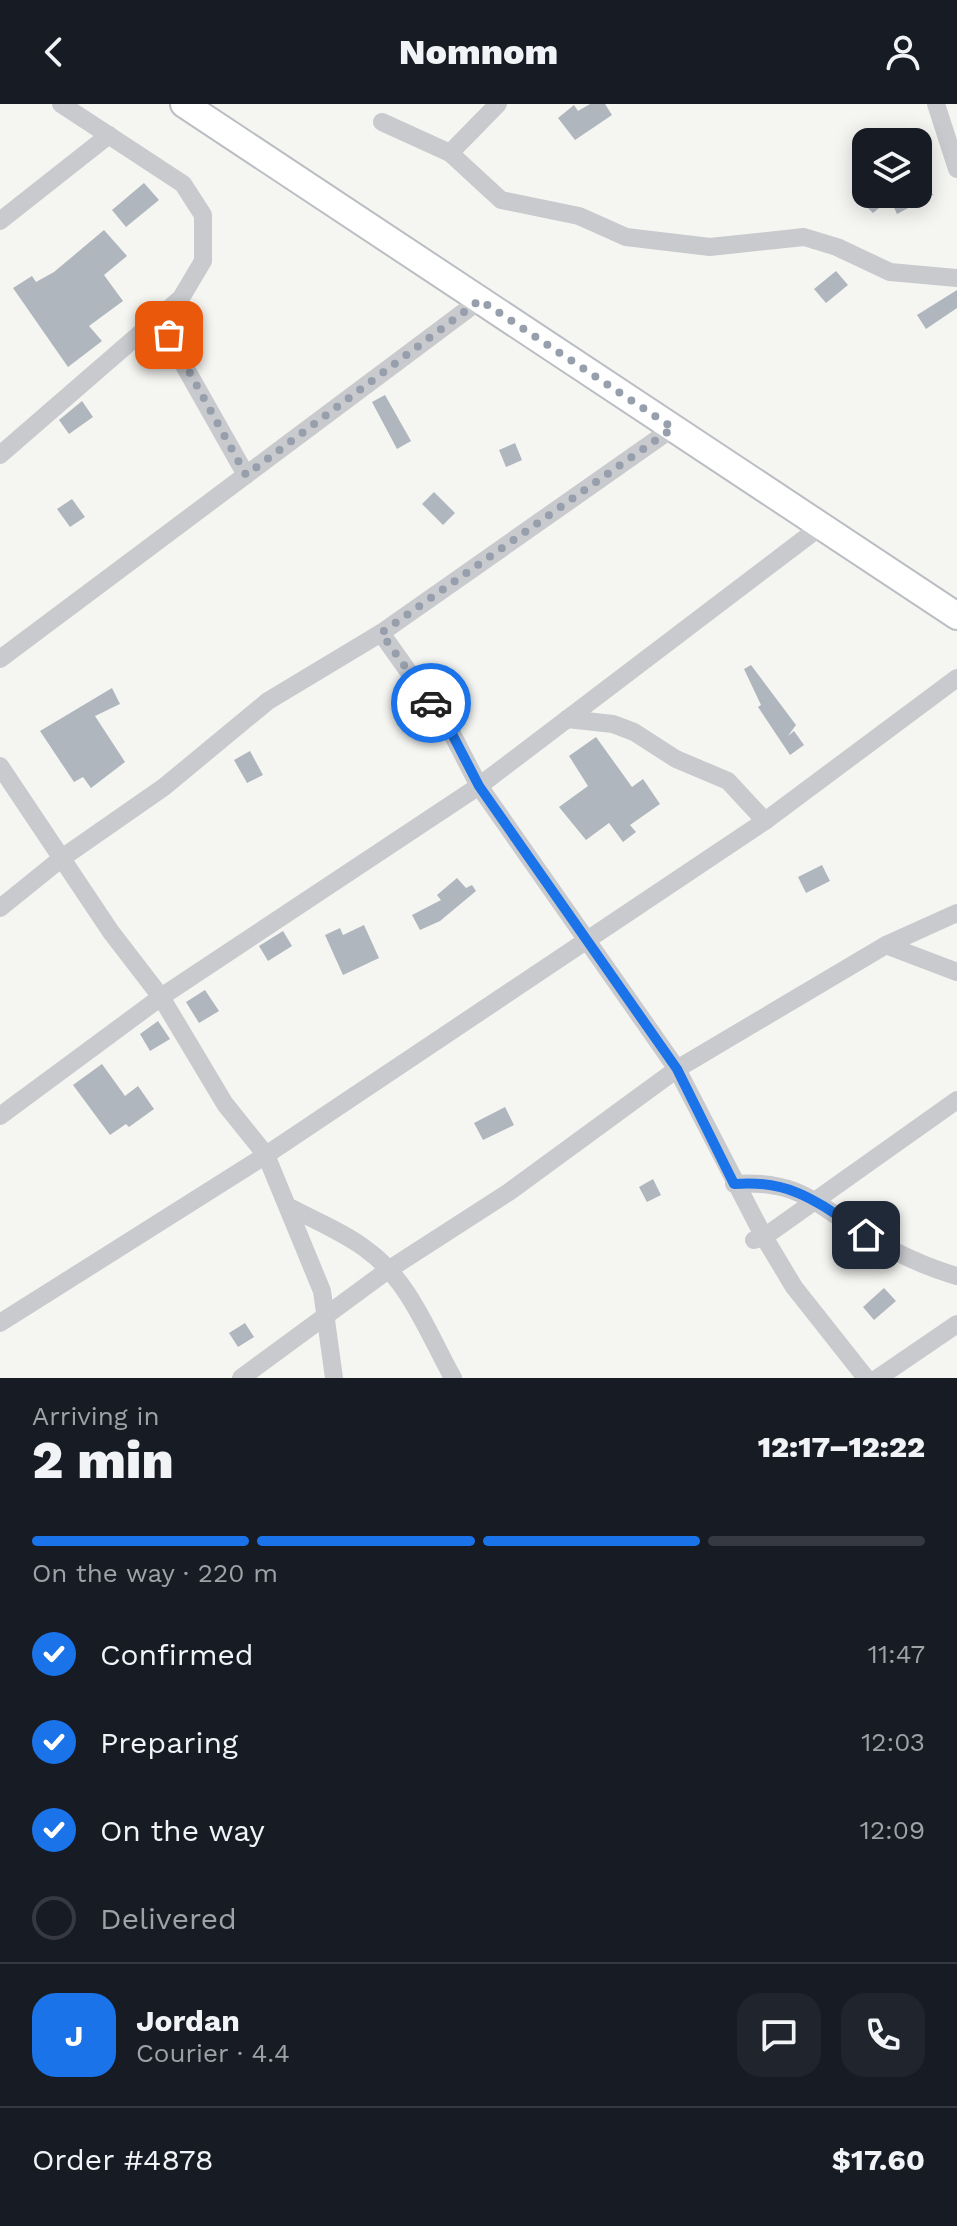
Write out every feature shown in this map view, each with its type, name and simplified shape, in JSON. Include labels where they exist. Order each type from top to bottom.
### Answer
[{"type":"main road","points":[[184,104],[957,616]]},
{"type":"street","points":[[0,455],[181,298],[203,261],[203,215],[183,184],[61,104]]},
{"type":"street","points":[[450,153],[498,104]]},
{"type":"street","points":[[936,104],[957,169]]},
{"type":"street","points":[[382,122],[450,153],[501,200],[579,216],[626,237],[710,247],[804,237],[890,272],[957,278]]},
{"type":"street","points":[[0,221],[109,135]]},
{"type":"street","points":[[0,659],[480,300]]},
{"type":"street","points":[[161,316],[177,353],[246,475]]},
{"type":"street","points":[[0,908],[62,858],[164,787],[268,701],[381,633],[673,428]]},
{"type":"street","points":[[0,1116],[161,997],[479,786],[820,527]]},
{"type":"street","points":[[381,633],[450,730],[479,786],[677,1069],[759,1239],[866,1378]]},
{"type":"street","points":[[0,1323],[266,1155],[765,821],[957,678]]},
{"type":"street","points":[[567,719],[613,724],[634,732],[676,759],[728,781],[765,821]]},
{"type":"street","points":[[0,766],[111,932],[161,997],[225,1104],[266,1155],[291,1208],[322,1291],[334,1378]]},
{"type":"street","points":[[241,1378],[388,1270],[509,1192],[677,1069],[886,945],[957,913]]},
{"type":"street","points":[[886,945],[957,972]]},
{"type":"street","points":[[759,1239],[957,1100]]},
{"type":"street","points":[[734,1184],[775,1185],[817,1200],[900,1254],[957,1276]]},
{"type":"street","points":[[291,1208],[365,1248],[388,1270],[418,1311],[453,1378]]},
{"type":"street","points":[[878,1378],[957,1324]]},
{"type":"building","points":[[590,104],[605,104],[612,115],[575,140],[558,118],[574,105],[578,111]]},
{"type":"building","points":[[144,183],[159,200],[126,227],[112,210]]},
{"type":"building","points":[[894,208],[908,208],[897,214]]},
{"type":"building","points":[[104,230],[127,256],[104,275],[123,301],[89,326],[102,341],[68,367],[13,288],[32,276],[36,282],[54,272]]},
{"type":"building","points":[[836,271],[848,285],[826,303],[814,289]]},
{"type":"building","points":[[957,290],[957,308],[926,329],[917,315]]},
{"type":"building","points":[[196,321],[203,337],[186,344],[180,329]]},
{"type":"building","points":[[385,395],[411,441],[397,449],[372,402]]},
{"type":"building","points":[[82,401],[93,417],[69,434],[59,420]]},
{"type":"building","points":[[515,443],[522,460],[506,467],[499,450]]},
{"type":"building","points":[[434,492],[455,513],[443,525],[422,504]]},
{"type":"building","points":[[72,499],[85,517],[70,527],[57,509]]},
{"type":"building","points":[[751,665],[796,725],[788,736],[794,731],[804,745],[790,755],[758,707],[761,705],[744,669]]},
{"type":"building","points":[[112,688],[120,704],[95,716],[125,762],[91,788],[83,777],[74,782],[40,731]]},
{"type":"building","points":[[596,737],[632,787],[643,779],[660,804],[630,825],[636,832],[623,842],[609,823],[586,840],[559,807],[588,786],[569,756]]},
{"type":"building","points":[[250,751],[263,775],[247,783],[234,760]]},
{"type":"building","points":[[822,865],[830,881],[806,893],[798,877]]},
{"type":"building","points":[[457,878],[466,888],[472,885],[476,891],[440,921],[420,930],[412,915],[441,900],[437,895]]},
{"type":"building","points":[[364,925],[379,958],[343,975],[325,935],[340,928],[343,935]]},
{"type":"building","points":[[283,931],[292,946],[268,961],[259,946]]},
{"type":"building","points":[[205,990],[219,1011],[199,1023],[186,1002]]},
{"type":"building","points":[[158,1021],[170,1039],[150,1051],[140,1034]]},
{"type":"building","points":[[102,1064],[125,1096],[138,1086],[154,1109],[129,1127],[126,1124],[110,1135],[73,1085]]},
{"type":"building","points":[[505,1107],[514,1125],[483,1140],[474,1123]]},
{"type":"building","points":[[653,1179],[661,1195],[647,1202],[639,1187]]},
{"type":"building","points":[[884,1288],[896,1301],[874,1320],[863,1307]]},
{"type":"building","points":[[245,1323],[254,1337],[238,1347],[229,1333]]},
{"type":"way so far","points":[[169,335],[246,475],[480,300],[673,428],[381,633],[431,703]]},
{"type":"route","points":[[431,703],[450,730],[479,786],[677,1069],[734,1184],[756,1182],[790,1188],[817,1200],[866,1235]]}]
